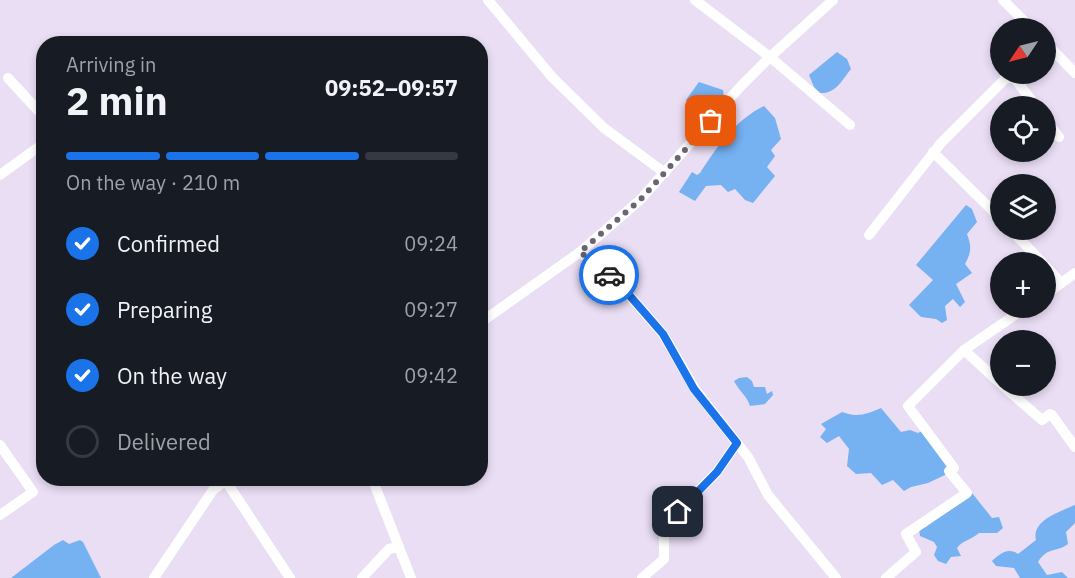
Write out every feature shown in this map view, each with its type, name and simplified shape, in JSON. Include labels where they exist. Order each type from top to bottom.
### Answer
[{"type":"street","points":[[488,0],[552,77],[589,114],[604,128],[665,173]]},
{"type":"street","points":[[695,0],[770,57],[850,126]]},
{"type":"street","points":[[488,317],[580,252],[640,200],[741,86],[833,0]]},
{"type":"street","points":[[1003,0],[1021,18]]},
{"type":"street","points":[[1056,53],[1075,73]]},
{"type":"street","points":[[869,235],[941,142],[1005,79],[1010,76],[1015,79],[1028,96]]},
{"type":"street","points":[[8,78],[36,108]]},
{"type":"street","points":[[1056,133],[1059,137]]},
{"type":"street","points":[[0,174],[36,149]]},
{"type":"street","points":[[933,153],[990,208]]},
{"type":"street","points":[[1021,240],[1032,252]]},
{"type":"street","points":[[580,252],[617,281],[663,334],[694,389],[748,457],[768,495],[836,578]]},
{"type":"street","points":[[1056,287],[1075,273]]},
{"type":"street","points":[[1056,277],[1061,283]]},
{"type":"street","points":[[886,578],[900,574],[916,552],[906,534],[967,493],[949,471],[954,468],[909,406],[964,350],[1010,318]]},
{"type":"street","points":[[964,350],[990,373]]},
{"type":"street","points":[[1015,396],[1042,420],[1052,415],[1075,447]]},
{"type":"street","points":[[642,578],[664,559],[664,529],[667,522],[717,472],[737,443]]},
{"type":"street","points":[[0,445],[33,492],[0,515]]},
{"type":"street","points":[[154,578],[218,486]]},
{"type":"street","points":[[231,486],[290,578]]},
{"type":"street","points":[[375,486],[411,578]]},
{"type":"street","points":[[362,578],[388,549],[399,547]]},
{"type":"water","points":[[837,52],[847,59],[851,69],[834,89],[820,93],[814,87],[809,75]]},
{"type":"water","points":[[699,82],[723,90],[724,97],[699,114],[686,100]]},
{"type":"water","points":[[764,106],[775,118],[781,139],[771,150],[775,156],[767,167],[775,176],[753,203],[745,200],[735,189],[728,192],[721,185],[706,186],[695,201],[679,192],[692,172],[697,175],[700,173],[735,126]]},
{"type":"water","points":[[966,205],[972,209],[977,222],[967,234],[970,250],[965,264],[972,273],[956,284],[965,302],[960,307],[953,299],[945,306],[947,320],[942,323],[936,319],[921,317],[909,305],[933,280],[916,265]]},
{"type":"water","points":[[747,377],[752,381],[754,387],[765,387],[767,394],[772,391],[773,395],[765,404],[750,406],[734,381]]},
{"type":"water","points":[[881,408],[901,432],[910,430],[918,433],[922,431],[949,467],[947,474],[904,491],[893,480],[882,485],[871,473],[856,474],[847,466],[849,449],[839,436],[827,443],[820,437],[826,429],[821,424],[842,412],[862,415]]},
{"type":"water","points":[[972,493],[992,518],[999,517],[1003,528],[997,533],[979,533],[957,548],[961,556],[951,557],[946,564],[938,561],[934,555],[937,547],[934,542],[920,536],[919,528],[926,527]]},
{"type":"water","points":[[1075,505],[1075,523],[1066,532],[1068,544],[1045,554],[1038,562],[1047,575],[1062,572],[1068,578],[1020,578],[1014,568],[996,566],[992,561],[1007,551],[1018,554],[1036,540],[1038,527],[1043,522],[1056,513]]},
{"type":"water","points":[[63,540],[69,544],[80,540],[83,542],[101,578],[11,578],[54,545]]},
{"type":"way so far","points":[[609,275],[580,252],[640,200],[711,121]]},
{"type":"route","points":[[609,275],[617,281],[663,334],[694,389],[737,443],[717,472],[678,512]]}]
